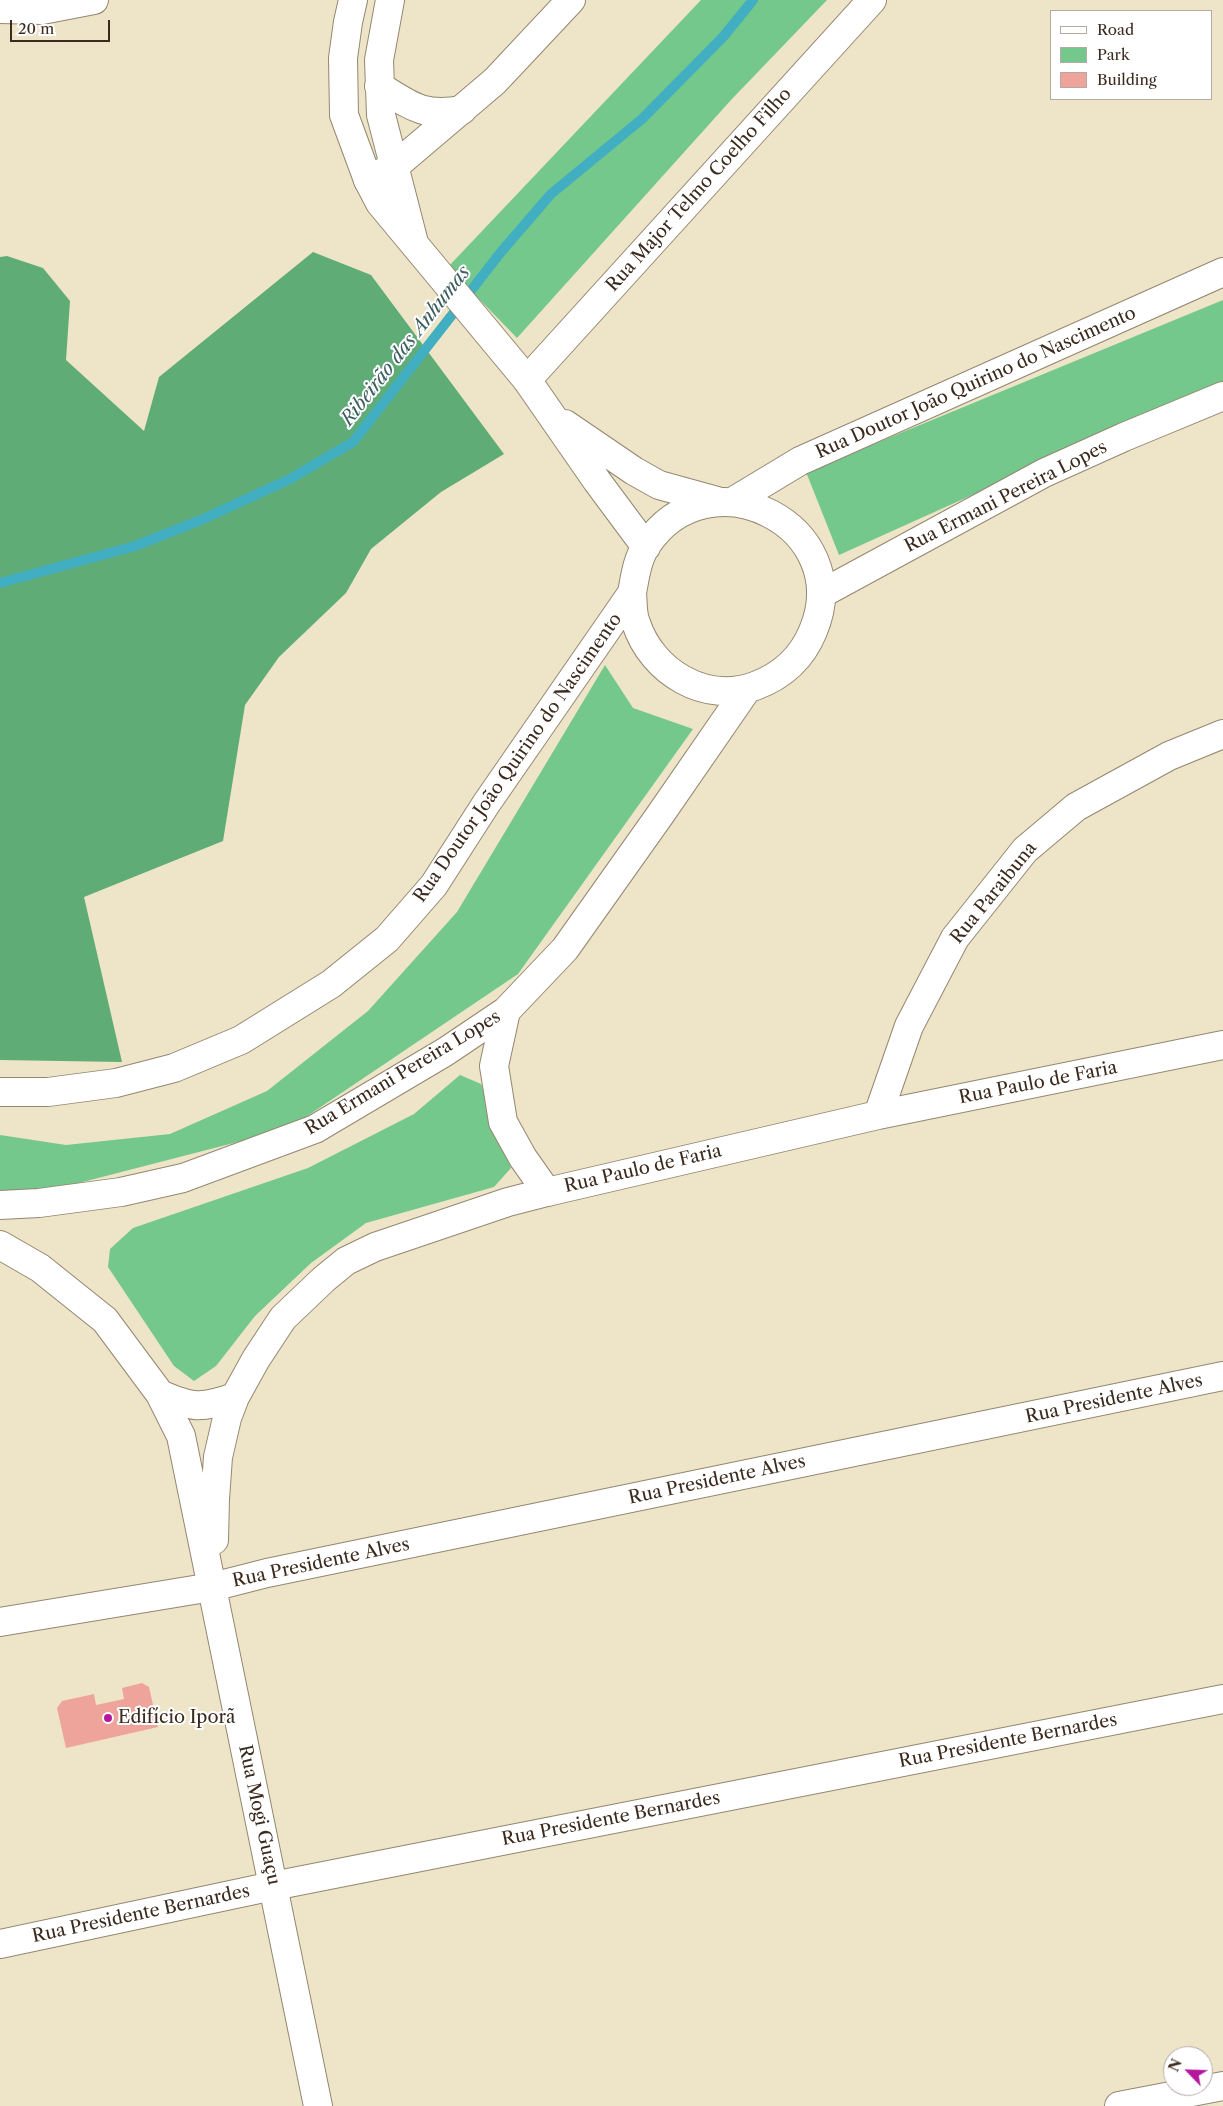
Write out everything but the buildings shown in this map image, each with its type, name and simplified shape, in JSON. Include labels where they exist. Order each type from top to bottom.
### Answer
[{"type":"street","points":[[0,9],[42,10],[94,0]]},
{"type":"street","points":[[390,0],[380,60],[381,114],[421,252]]},
{"type":"street","points":[[368,180],[395,166],[462,110],[494,81],[571,0]]},
{"type":"street","name":"Rua Major Telmo Coelho Filho","points":[[527,380],[872,0]]},
{"type":"street","points":[[346,7],[343,58],[344,115],[368,180],[380,203],[527,380],[597,481],[646,546]]},
{"type":"street","points":[[379,86],[407,104],[424,111],[442,113],[462,110]]},
{"type":"street","name":"Rua Doutor João Quirino do Nascimento","points":[[726,502],[800,461],[1223,272]]},
{"type":"street","name":"Rua Ermani Pereira Lopes","points":[[821,594],[1044,473],[1223,396]]},
{"type":"street","points":[[550,412],[634,471],[659,485],[726,502],[755,506],[777,516],[794,530],[809,549],[818,571],[821,594],[818,620],[808,644],[792,664],[771,680],[747,689],[718,691],[690,684],[666,669],[647,648],[635,622],[632,593],[636,568],[646,546],[666,524],[691,509],[726,502]]},
{"type":"street","name":"Rua Doutor João Quirino do Nascimento","points":[[0,1092],[48,1092],[116,1083],[174,1068],[241,1040],[331,984],[387,939],[434,886],[486,804],[632,593]]},
{"type":"street","name":"Rua Ermani Pereira Lopes","points":[[0,1205],[39,1203],[121,1192],[183,1178],[316,1129],[445,1052],[506,1011],[565,949],[747,689]]},
{"type":"street","name":"Rua Paraibuna","points":[[878,1115],[909,1026],[955,938],[1025,850],[1076,808],[1169,756],[1223,734]]},
{"type":"street","points":[[506,1011],[494,1066],[503,1122],[523,1158],[547,1192]]},
{"type":"street","name":"Rua Paulo de Faria","points":[[212,1587],[218,1457],[226,1418],[235,1397],[283,1318],[346,1261],[392,1241],[508,1202],[547,1192],[878,1115],[1223,1045]]},
{"type":"street","points":[[0,1245],[40,1268],[105,1320],[160,1394],[184,1404],[210,1406],[235,1397]]},
{"type":"street","name":"Rua Presidente Alves","points":[[0,1622],[212,1587],[267,1573],[1223,1376]]},
{"type":"street","name":"Rua Mogi Guaçu","points":[[160,1394],[181,1436],[318,2106]]},
{"type":"street","name":"Rua Presidente Bernardes","points":[[0,1944],[273,1886],[1223,1698]]},
{"type":"street","points":[[1119,2106],[1223,2086]]},
{"type":"green space","points":[[701,0],[827,0],[731,100],[517,338],[448,267]]},
{"type":"green space","points":[[313,252],[371,275],[504,454],[441,492],[371,549],[346,593],[279,657],[245,705],[223,841],[84,897],[122,1062],[0,1060],[0,257],[7,256],[43,268],[70,301],[66,360],[144,431],[159,377]]},
{"type":"green space","points":[[1223,300],[1223,382],[839,555],[806,472]]},
{"type":"green space","points":[[605,665],[633,708],[693,729],[518,974],[288,1129],[5,1202],[0,1201],[0,1135],[66,1145],[170,1134],[267,1091],[368,1011],[457,912]]},
{"type":"green space","points":[[460,1075],[481,1084],[511,1168],[494,1187],[366,1223],[311,1263],[255,1316],[216,1366],[194,1381],[174,1366],[108,1267],[110,1249],[133,1228],[308,1168],[414,1114]]},
{"type":"waterway","name":"Ribeirão das Anhumas","points":[[0,583],[135,546],[201,520],[290,479],[353,442],[501,252],[551,194],[642,119],[723,37],[753,0]]},
{"type":"place","name":"Edifício Iporã","points":[[108,1718]]}]
